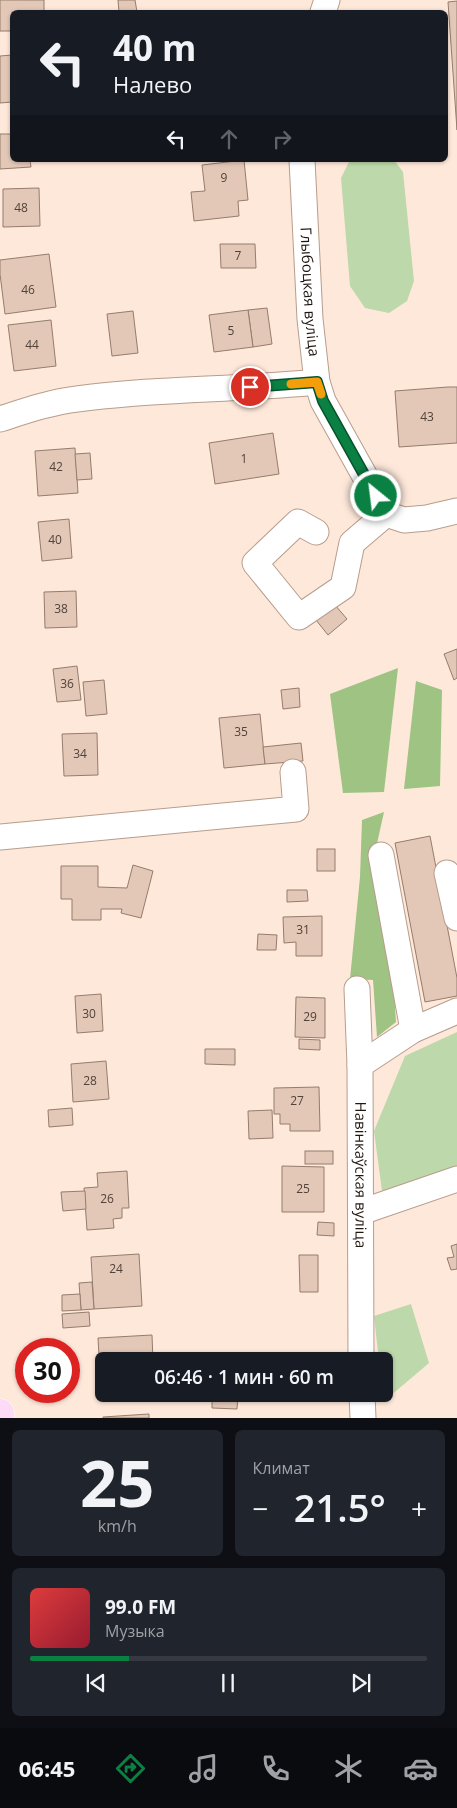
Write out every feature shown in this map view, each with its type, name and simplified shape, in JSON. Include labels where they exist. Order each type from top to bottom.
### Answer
[{"type":"main road","points":[[0,1413],[0,1418]]},
{"type":"street","name":"Глыбоцкая вуліца","points":[[302,162],[310,319],[317,382],[323,401],[386,514]]},
{"type":"street","points":[[0,419],[28,410],[76,399],[139,393],[317,382]]},
{"type":"street","points":[[316,532],[298,522],[255,563],[299,617],[343,587],[352,543],[386,514],[404,520],[428,518],[457,511]]},
{"type":"street","points":[[0,837],[296,809],[293,772]]},
{"type":"street","points":[[381,855],[413,1030]]},
{"type":"street","points":[[447,873],[457,918]]},
{"type":"street","name":"Навінкаўская вуліца","points":[[357,989],[360,1066],[361,1352]]},
{"type":"street","points":[[360,1066],[413,1030],[457,1011]]},
{"type":"street","points":[[361,1212],[457,1179]]},
{"type":"street","points":[[362,1402],[363,1418]]},
{"type":"green space","points":[[349,162],[396,162],[403,172],[414,281],[407,301],[389,313],[365,308],[350,286],[341,178]]},
{"type":"green space","points":[[398,668],[384,792],[343,793],[330,694]]},
{"type":"green space","points":[[416,681],[442,690],[440,786],[404,789]]},
{"type":"green space","points":[[384,812],[374,857],[393,977],[396,1022],[377,1037],[373,980],[350,979],[360,877],[362,820]]},
{"type":"green space","points":[[457,1032],[457,1168],[382,1191],[374,1131],[405,1056]]},
{"type":"green space","points":[[411,1304],[429,1363],[393,1394],[393,1352],[378,1352],[374,1316]]},
{"type":"building","points":[[0,0],[44,0],[44,10],[10,10],[10,31],[0,31]]},
{"type":"building","points":[[118,0],[135,0],[137,10],[119,10]]},
{"type":"building","points":[[457,1],[457,130],[448,2]]},
{"type":"building","points":[[10,55],[10,102],[0,103],[0,56]]},
{"type":"building","points":[[0,134],[10,134],[10,162],[30,162],[31,167],[0,169]]},
{"type":"building","points":[[244,162],[248,200],[238,201],[239,216],[194,221],[191,192],[205,191],[202,165]]},
{"type":"building","points":[[39,188],[40,226],[3,227],[3,189]]},
{"type":"building","points":[[220,244],[255,244],[256,268],[221,268]]},
{"type":"building","points":[[49,254],[56,307],[5,314],[0,260]]},
{"type":"building","points":[[267,308],[272,344],[253,347],[248,310]]},
{"type":"building","points":[[248,310],[253,347],[214,352],[209,315]]},
{"type":"building","points":[[133,311],[138,353],[112,356],[107,314]]},
{"type":"building","points":[[51,320],[56,366],[14,371],[8,325]]},
{"type":"building","points":[[457,387],[457,443],[399,447],[395,391]]},
{"type":"building","points":[[273,433],[279,474],[215,484],[209,443]]},
{"type":"building","points":[[75,448],[78,493],[38,496],[35,451]]},
{"type":"building","points":[[90,453],[92,479],[77,480],[75,454]]},
{"type":"building","points":[[69,519],[72,558],[42,561],[38,522]]},
{"type":"building","points":[[76,591],[77,627],[45,628],[44,592]]},
{"type":"building","points":[[335,605],[347,619],[328,635],[316,620]]},
{"type":"building","points":[[457,649],[457,678],[454,680],[444,654]]},
{"type":"building","points":[[77,666],[81,700],[57,702],[53,669]]},
{"type":"building","points":[[104,680],[107,714],[86,716],[83,682]]},
{"type":"building","points":[[299,688],[300,707],[283,709],[281,690]]},
{"type":"building","points":[[260,714],[265,764],[224,768],[219,718]]},
{"type":"building","points":[[97,733],[98,775],[64,776],[62,734]]},
{"type":"building","points":[[301,743],[303,761],[265,764],[263,747]]},
{"type":"building","points":[[430,836],[457,978],[457,996],[425,1002],[395,843]]},
{"type":"building","points":[[317,849],[335,849],[335,871],[317,871]]},
{"type":"building","points":[[133,865],[153,871],[141,918],[121,913],[122,909],[101,909],[101,920],[72,920],[72,899],[61,899],[61,866],[98,866],[98,887],[127,888]]},
{"type":"building","points":[[287,890],[307,890],[308,901],[287,902]]},
{"type":"building","points":[[322,916],[322,956],[296,956],[296,942],[284,943],[283,917]]},
{"type":"building","points":[[258,934],[277,935],[276,950],[257,950]]},
{"type":"building","points":[[101,994],[103,1031],[77,1033],[75,996]]},
{"type":"building","points":[[296,997],[325,998],[325,1038],[295,1037]]},
{"type":"building","points":[[299,1039],[320,1040],[320,1050],[299,1049]]},
{"type":"building","points":[[205,1049],[235,1049],[235,1065],[205,1064]]},
{"type":"building","points":[[106,1061],[109,1099],[73,1102],[71,1064]]},
{"type":"building","points":[[319,1087],[320,1131],[290,1131],[290,1124],[280,1124],[280,1114],[274,1114],[274,1088]]},
{"type":"building","points":[[72,1108],[73,1125],[49,1127],[48,1110]]},
{"type":"building","points":[[272,1110],[273,1138],[249,1139],[248,1111]]},
{"type":"building","points":[[305,1151],[333,1151],[333,1164],[305,1164]]},
{"type":"building","points":[[282,1166],[324,1167],[324,1212],[282,1212]]},
{"type":"building","points":[[127,1171],[129,1208],[122,1208],[122,1218],[113,1219],[114,1228],[87,1230],[84,1188],[98,1187],[97,1173]]},
{"type":"building","points":[[85,1191],[86,1209],[63,1211],[61,1192]]},
{"type":"building","points":[[318,1222],[334,1223],[334,1236],[317,1235]]},
{"type":"building","points":[[457,1244],[457,1269],[451,1270],[447,1258],[454,1257],[451,1246]]},
{"type":"building","points":[[139,1254],[142,1306],[94,1309],[91,1257]]},
{"type":"building","points":[[299,1255],[318,1255],[318,1292],[300,1292]]},
{"type":"building","points":[[92,1282],[94,1309],[81,1310],[79,1283]]},
{"type":"building","points":[[80,1294],[81,1310],[62,1311],[62,1295]]},
{"type":"building","points":[[89,1312],[90,1326],[63,1328],[62,1314]]},
{"type":"building","points":[[152,1335],[153,1352],[99,1352],[98,1338]]},
{"type":"building","points":[[212,1402],[238,1402],[237,1409],[212,1408]]},
{"type":"building","points":[[149,1414],[149,1418],[103,1418],[103,1417]]},
{"type":"slow traffic","points":[[291,384],[317,382],[321,394]]},
{"type":"route","points":[[250,387],[317,382],[323,401],[376,496]]}]
